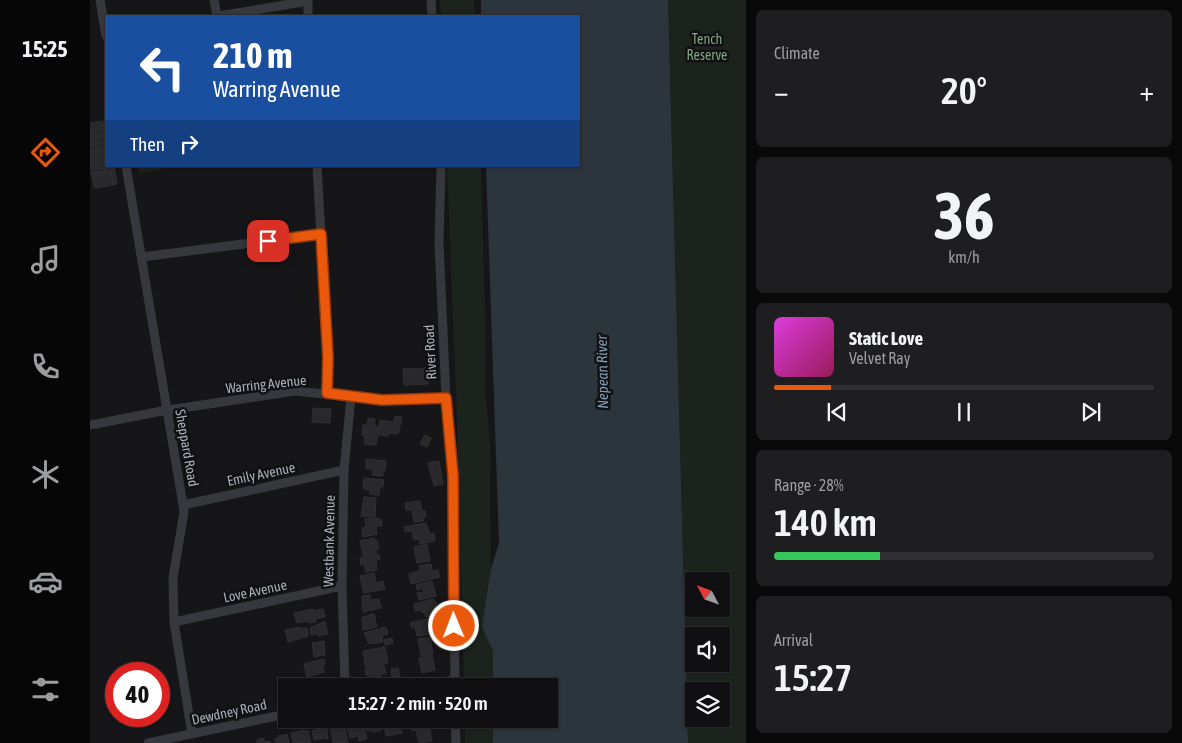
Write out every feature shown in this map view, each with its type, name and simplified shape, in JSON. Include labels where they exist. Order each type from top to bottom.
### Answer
[{"type":"street","points":[[100,0],[105,29]]},
{"type":"street","points":[[214,0],[218,15]]},
{"type":"street","points":[[224,15],[308,0],[308,15]]},
{"type":"street","points":[[431,0],[432,15]]},
{"type":"street","name":"Sheppard Road","points":[[126,167],[166,410],[184,504],[173,578],[174,622],[192,734]]},
{"type":"street","points":[[317,167],[328,358],[327,393]]},
{"type":"street","name":"River Road","points":[[442,167],[439,243],[446,398],[453,475],[455,678]]},
{"type":"street","points":[[142,257],[321,234]]},
{"type":"street","name":"Warring Avenue","points":[[90,425],[166,410],[295,391],[387,400],[446,398]]},
{"type":"street","name":"Westbank Avenue","points":[[345,678],[342,586],[344,470],[351,397]]},
{"type":"street","name":"Emily Avenue","points":[[184,504],[344,470]]},
{"type":"street","name":"Love Avenue","points":[[174,622],[342,586]]},
{"type":"street","name":"Dewdney Road","points":[[148,743],[278,716]]},
{"type":"street","points":[[455,728],[456,743]]},
{"type":"green space","points":[[440,0],[474,0],[475,15],[441,15]]},
{"type":"green space","name":"Tench Reserve","points":[[668,0],[746,0],[746,743],[688,743],[688,727],[730,727],[730,682],[686,682],[686,672],[730,672],[730,627],[685,627],[685,632]]},
{"type":"green space","points":[[138,167],[176,167],[139,173]]},
{"type":"green space","points":[[447,167],[481,167],[486,351],[485,388],[490,440],[491,624],[496,656],[495,678],[464,678],[457,418]]},
{"type":"green space","points":[[465,728],[495,728],[495,743],[465,743]]},
{"type":"water","name":"Nepean River","points":[[481,0],[668,0],[686,682],[685,727],[688,727],[688,743],[493,743],[493,728],[558,728],[558,678],[493,678],[493,651],[482,627],[491,569],[499,543],[486,167],[580,167],[580,15],[481,15]]},
{"type":"building","points":[[103,121],[104,128],[90,130],[90,123]]},
{"type":"building","points":[[104,128],[105,135],[90,138],[90,130]]},
{"type":"building","points":[[105,135],[105,142],[90,145],[90,138]]},
{"type":"building","points":[[105,142],[105,150],[90,152],[90,145]]},
{"type":"building","points":[[105,150],[105,157],[90,159],[90,152]]},
{"type":"building","points":[[105,157],[105,164],[90,167],[90,159]]},
{"type":"building","points":[[105,164],[105,167],[110,167],[111,171],[90,174],[90,167]]},
{"type":"building","points":[[110,167],[114,167],[117,184],[113,185]]},
{"type":"building","points":[[111,171],[113,185],[94,188],[92,174]]},
{"type":"building","points":[[428,368],[428,384],[404,385],[403,369]]},
{"type":"building","points":[[313,408],[331,409],[330,423],[312,422]]},
{"type":"building","points":[[395,416],[402,417],[398,434],[378,435],[380,420],[394,422]]},
{"type":"building","points":[[368,418],[375,419],[374,426],[379,427],[376,445],[364,444],[365,436],[362,435],[363,425],[367,425]]},
{"type":"building","points":[[425,435],[431,438],[427,447],[420,444]]},
{"type":"building","points":[[366,459],[386,461],[383,476],[372,475],[373,469],[366,469]]},
{"type":"building","points":[[439,461],[443,484],[434,486],[428,463]]},
{"type":"building","points":[[364,478],[384,480],[383,487],[380,487],[379,495],[370,494],[370,491],[363,488]]},
{"type":"building","points":[[364,497],[376,498],[375,517],[361,516]]},
{"type":"building","points":[[420,501],[422,511],[425,511],[426,517],[423,517],[423,521],[414,522],[412,510],[406,510],[405,503]]},
{"type":"building","points":[[365,519],[381,519],[382,526],[376,526],[377,534],[363,537],[362,528],[366,527]]},
{"type":"building","points":[[426,523],[430,534],[434,533],[435,541],[420,544],[419,539],[414,540],[412,531],[405,532],[404,527]]},
{"type":"building","points":[[374,538],[379,549],[376,549],[376,553],[363,556],[360,541]]},
{"type":"building","points":[[427,544],[430,561],[417,563],[414,547]]},
{"type":"building","points":[[379,554],[380,559],[376,560],[377,570],[366,572],[364,564],[361,565],[360,558]]},
{"type":"building","points":[[431,564],[432,571],[438,570],[440,577],[411,584],[409,574],[420,571],[419,566]]},
{"type":"building","points":[[374,573],[376,583],[383,581],[385,589],[364,593],[360,576]]},
{"type":"building","points":[[432,581],[436,596],[419,600],[417,593],[424,592],[423,588],[417,590],[416,585]]},
{"type":"building","points":[[370,595],[371,600],[379,599],[381,608],[363,612],[362,596]]},
{"type":"building","points":[[433,599],[437,603],[436,615],[426,617],[422,610],[415,611],[414,604]]},
{"type":"building","points":[[313,609],[314,611],[323,609],[325,617],[315,619],[316,622],[297,623],[294,613]]},
{"type":"building","points":[[374,614],[377,627],[363,630],[362,618]]},
{"type":"building","points":[[435,617],[437,633],[417,636],[415,627],[412,628],[410,623]]},
{"type":"building","points":[[325,621],[328,634],[311,635],[310,628]]},
{"type":"building","points":[[300,627],[301,629],[307,628],[308,636],[288,642],[285,630]]},
{"type":"building","points":[[386,627],[388,634],[382,635],[383,642],[369,644],[364,633]]},
{"type":"building","points":[[430,637],[433,653],[421,656],[418,639]]},
{"type":"building","points":[[392,638],[393,643],[385,645],[384,640]]},
{"type":"building","points":[[324,641],[325,655],[314,657],[312,643]]},
{"type":"building","points":[[385,647],[388,663],[366,667],[363,651]]},
{"type":"building","points":[[432,655],[435,670],[422,673],[419,658]]},
{"type":"building","points":[[324,659],[324,672],[307,677],[304,664]]},
{"type":"building","points":[[384,665],[386,673],[379,675],[382,678],[370,678],[366,675],[365,669]]},
{"type":"building","points":[[398,668],[400,676],[392,677],[391,669]]},
{"type":"building","points":[[326,728],[328,739],[314,740],[312,731]]},
{"type":"building","points":[[330,728],[345,728],[348,743],[333,743]]},
{"type":"building","points":[[348,728],[364,728],[367,739],[359,741],[358,736],[350,738]]},
{"type":"building","points":[[366,728],[381,728],[382,730],[373,732],[373,730],[367,731]]},
{"type":"building","points":[[385,728],[401,728],[402,733],[386,736]]},
{"type":"building","points":[[412,728],[430,728],[432,741],[419,743],[416,730],[412,731]]},
{"type":"building","points":[[308,731],[311,743],[293,743],[291,733]]},
{"type":"building","points":[[287,734],[289,743],[276,743],[275,739]]},
{"type":"building","points":[[263,738],[265,742],[270,741],[270,743],[257,743],[257,740]]},
{"type":"route","points":[[268,241],[321,234],[328,358],[327,393],[382,400],[446,398],[453,475],[454,626]]}]
